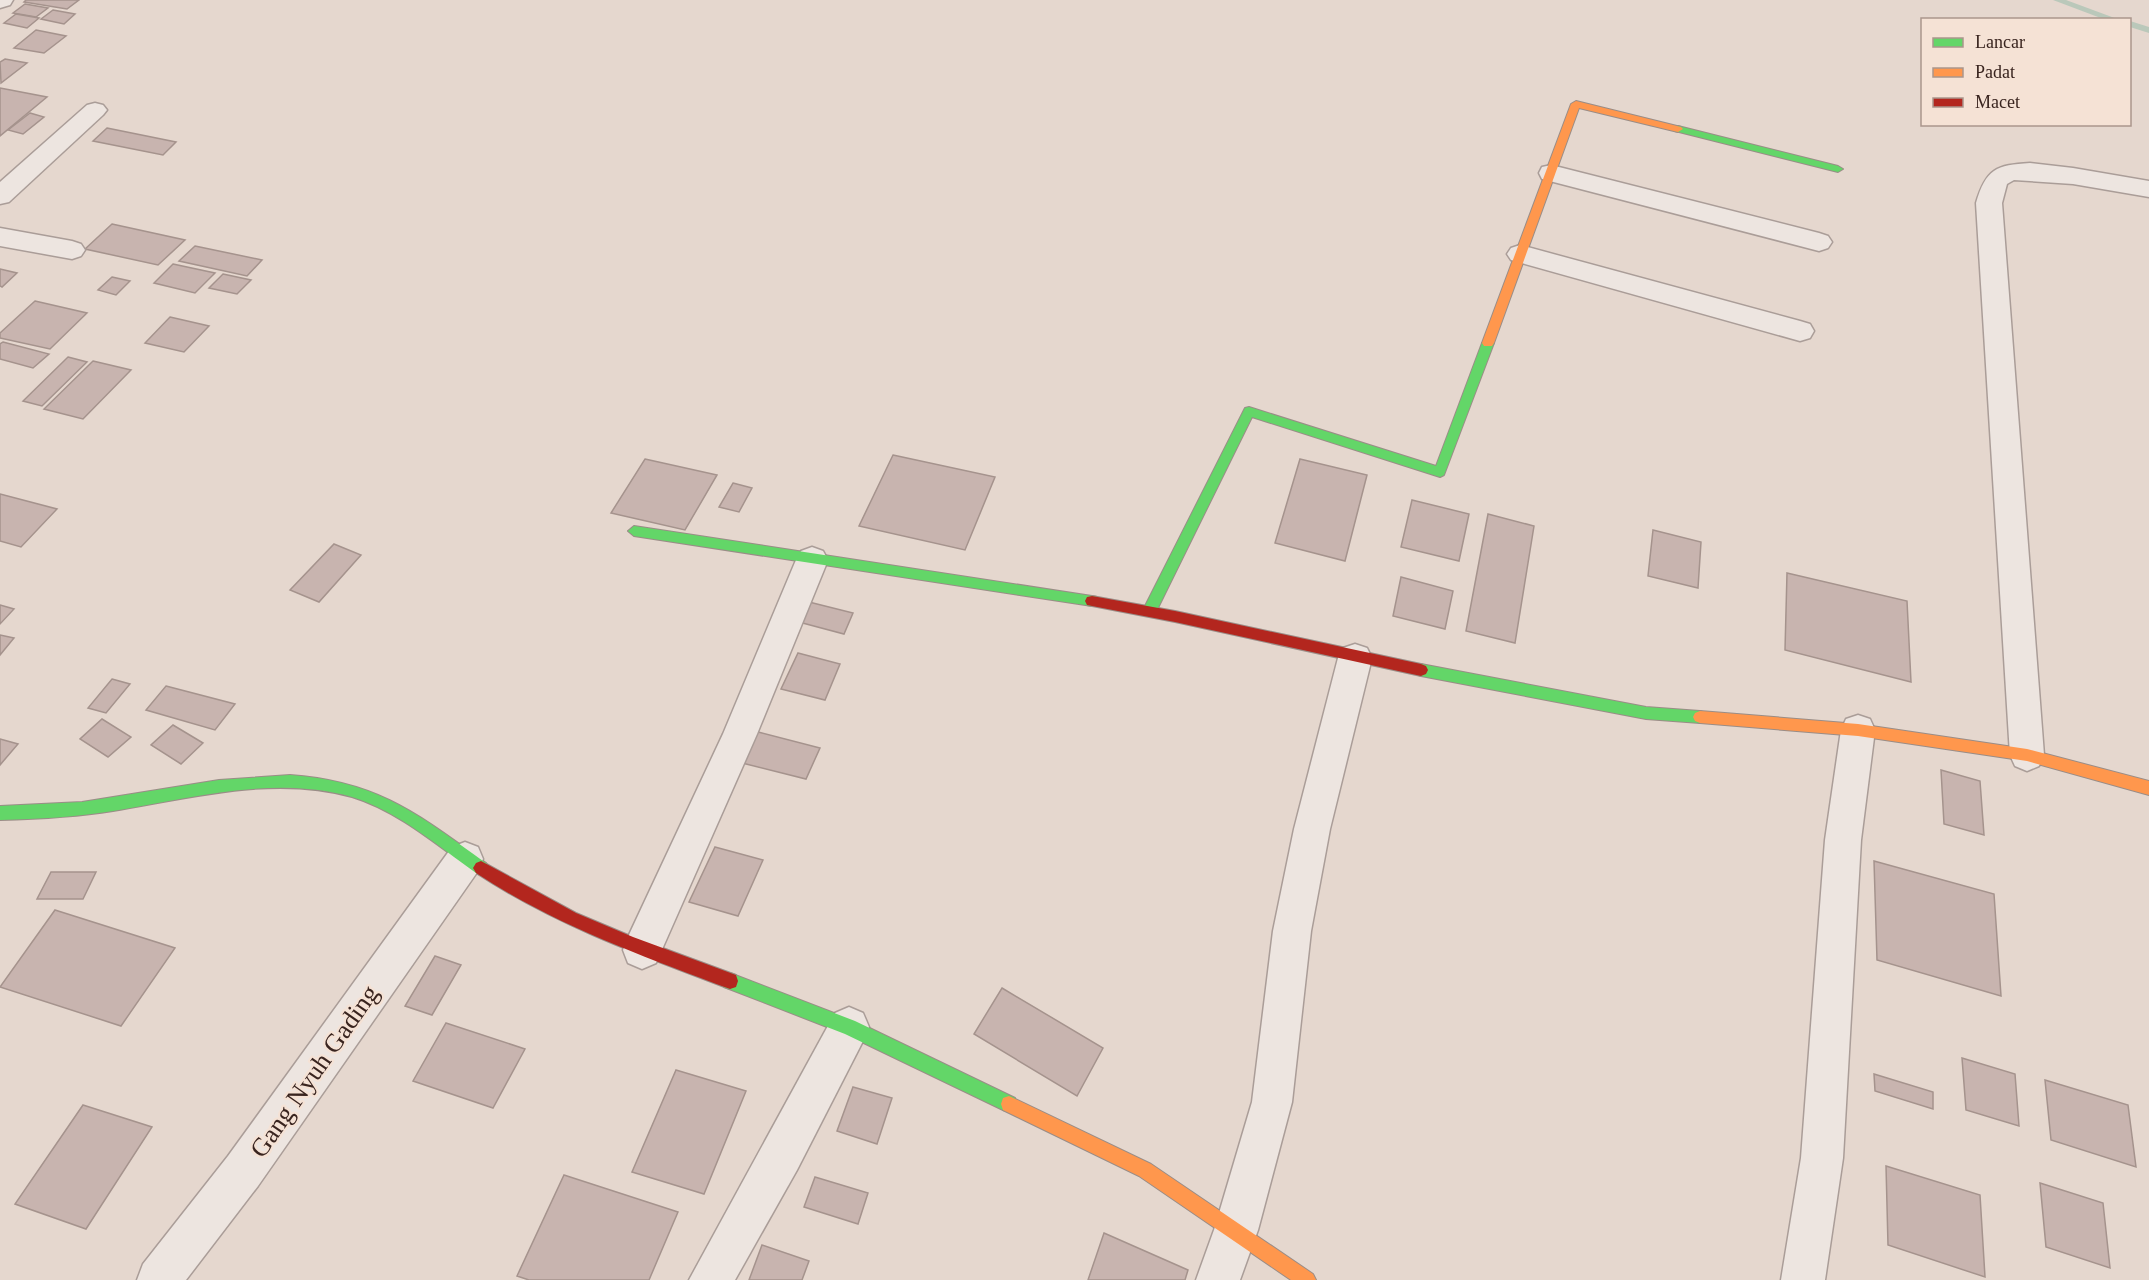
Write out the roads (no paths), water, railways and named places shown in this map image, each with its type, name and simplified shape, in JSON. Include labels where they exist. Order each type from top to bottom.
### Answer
[{"type":"street","points":[[1150,610],[1249,411],[1440,472],[1576,104],[1838,169]]},
{"type":"street","points":[[0,196],[95,110]]},
{"type":"street","points":[[2027,755],[1989,203],[1995,182],[2004,174],[2020,172],[2067,175],[2149,189]]},
{"type":"street","points":[[1551,173],[1819,242]]},
{"type":"street","points":[[0,237],[72,250]]},
{"type":"street","points":[[1520,254],[1800,331]]},
{"type":"street","points":[[634,531],[1150,610],[1355,658],[1646,713],[1858,730],[2027,755],[2149,788]]},
{"type":"street","points":[[642,950],[740,734],[812,560]]},
{"type":"street","points":[[1218,1280],[1236,1230],[1272,1102],[1292,931],[1312,829],[1355,658]]},
{"type":"street","points":[[1803,1280],[1822,1158],[1843,840],[1858,730]]},
{"type":"street","points":[[0,813],[80,809],[264,782],[309,781],[353,791],[405,815],[511,889],[571,921],[642,950],[849,1027],[1145,1170],[1307,1280]]},
{"type":"street","name":"Gang Nyuh Gading","points":[[159,1280],[243,1171],[465,859]]},
{"type":"street","points":[[711,1280],[782,1155],[849,1027]]},
{"type":"waterway","points":[[2057,0],[2110,18]]},
{"type":"waterway","points":[[2131,24],[2149,30]]}]
